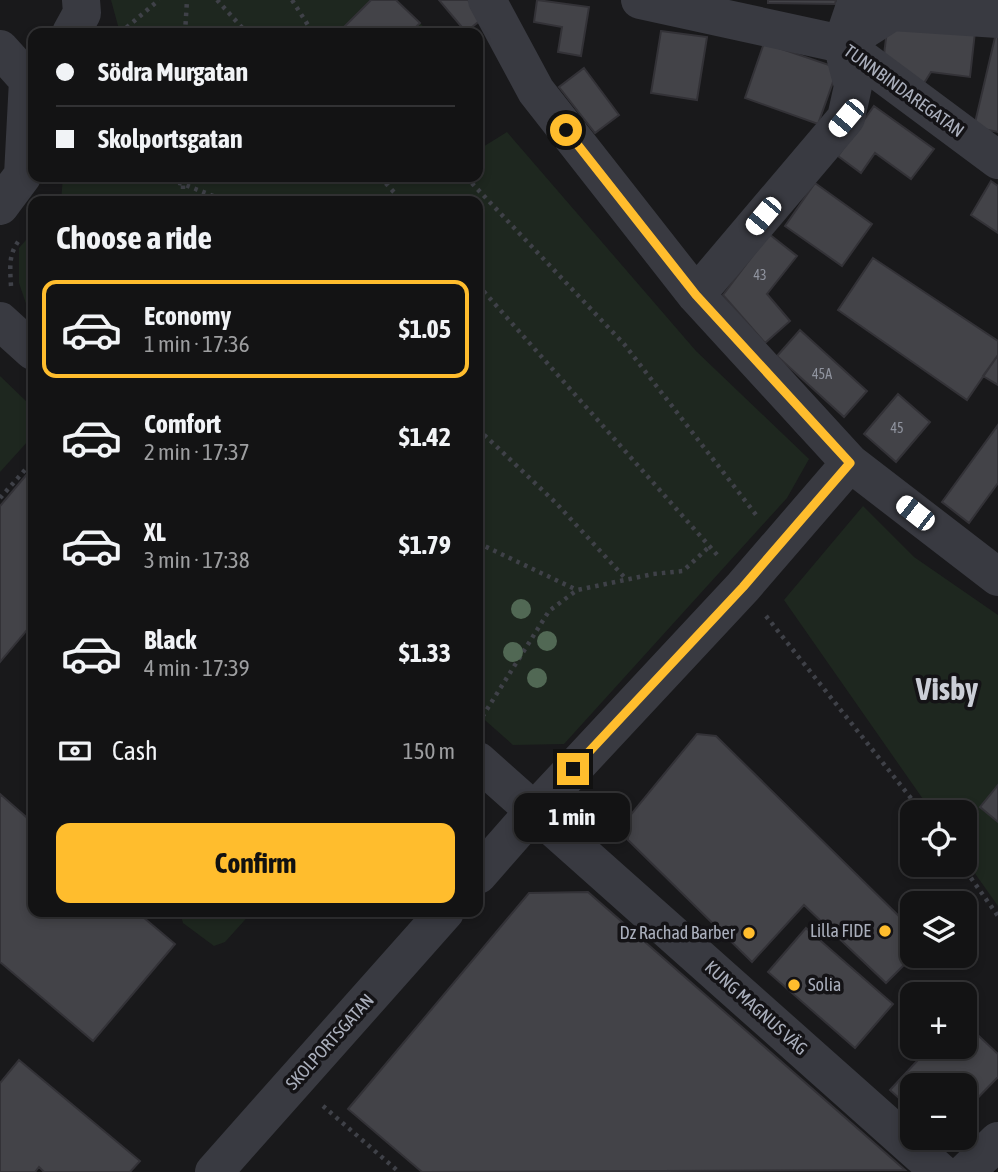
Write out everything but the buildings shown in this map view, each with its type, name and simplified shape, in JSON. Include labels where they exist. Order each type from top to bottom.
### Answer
[{"type":"street","points":[[74,28],[82,13],[80,0]]},
{"type":"street","points":[[487,0],[536,90],[696,295],[850,463],[998,577]]},
{"type":"street","name":"TUNNBINDAREGATAN","points":[[640,0],[842,44],[998,160]]},
{"type":"street","points":[[696,295],[846,118],[853,86],[842,44],[857,0]]},
{"type":"street","points":[[842,44],[892,12],[998,19]]},
{"type":"street","points":[[0,49],[28,74]]},
{"type":"street","points":[[13,219],[23,175],[28,114]]},
{"type":"street","points":[[8,309],[28,343]]},
{"type":"street","points":[[483,869],[743,587],[850,463]]},
{"type":"street","name":"KUNG MAGNUS VÄG","points":[[484,766],[940,1172]]},
{"type":"street","name":"SKOLPORTSGATAN","points":[[214,1172],[441,917]]},
{"type":"street","points":[[966,1172],[998,1140]]},
{"type":"path","points":[[126,28],[159,0]]},
{"type":"path","points":[[186,28],[187,0]]},
{"type":"path","points":[[217,0],[242,28]]},
{"type":"path","points":[[292,0],[310,28]]},
{"type":"path","points":[[176,182],[213,196]]},
{"type":"path","points":[[385,182],[397,196]]},
{"type":"path","points":[[471,182],[624,344],[779,545]]},
{"type":"path","points":[[183,184],[184,196]]},
{"type":"path","points":[[8,309],[12,286],[10,261],[14,247],[13,219]]},
{"type":"path","points":[[483,291],[710,546],[912,800]]},
{"type":"path","points":[[483,434],[556,503],[627,580]]},
{"type":"path","points":[[0,498],[28,467]]},
{"type":"path","points":[[483,545],[578,590]]},
{"type":"path","points":[[483,716],[549,611],[578,590],[683,571],[710,546]]},
{"type":"path","points":[[483,726],[507,748],[484,766]]},
{"type":"path","points":[[970,877],[998,916]]},
{"type":"path","points":[[336,1118],[399,1172]]},
{"type":"shaded area","points":[[111,0],[396,0],[425,28],[119,28]]},
{"type":"shaded area","points":[[507,132],[696,351],[809,459],[787,498],[564,744],[513,745],[483,718],[483,196],[61,196],[63,182],[483,182],[483,147]]},
{"type":"shaded area","points":[[28,238],[28,309],[19,283],[19,248]]},
{"type":"shaded area","points":[[0,376],[28,403],[28,441],[0,472]]},
{"type":"shaded area","points":[[863,506],[914,557],[998,615],[998,785],[981,807],[998,823],[998,906],[977,876],[977,800],[924,800],[784,600]]},
{"type":"shaded area","points":[[181,917],[248,917],[225,942],[214,946],[183,923]]},
{"type":"place","name":"Lilla FIDE","points":[[885,931]]},
{"type":"place","name":"Dz Rachad Barber","points":[[749,933]]},
{"type":"place","name":"Solia","points":[[794,985]]},
{"type":"district","name":"Visby","points":[[947,689]]},
{"type":"route","points":[[566,130],[696,295],[850,463],[743,587],[573,769]]}]
